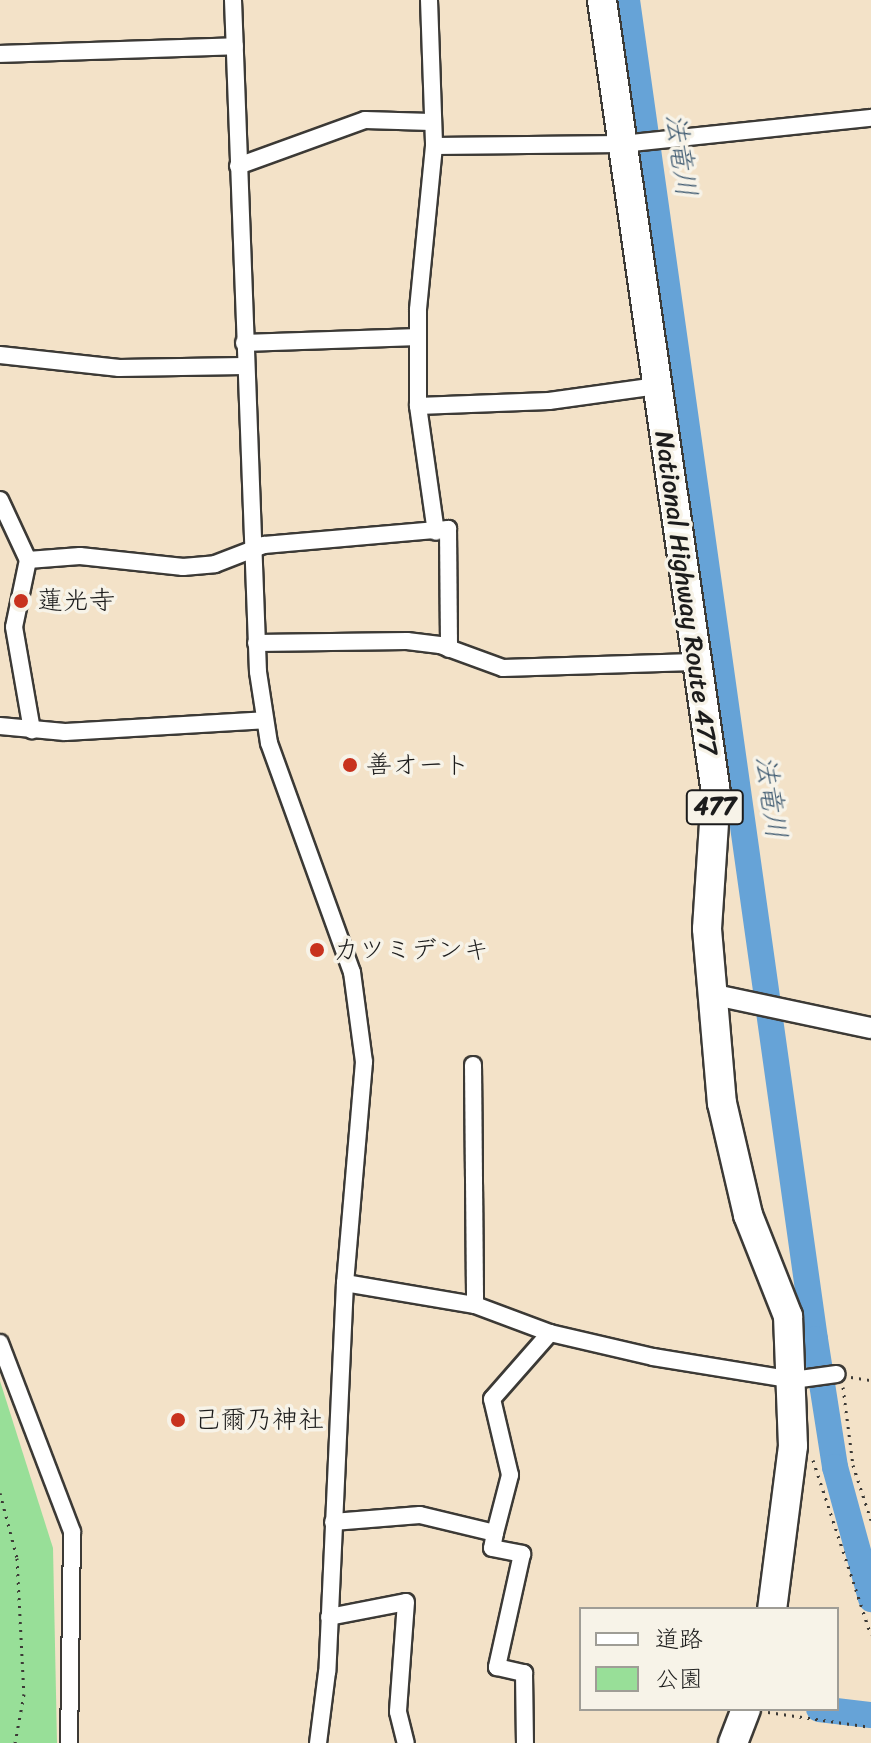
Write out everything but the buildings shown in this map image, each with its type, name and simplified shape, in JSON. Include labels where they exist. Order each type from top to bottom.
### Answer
[{"type":"highway","name":"National Highway Route 477","points":[[602,0],[694,662],[716,793],[707,929],[711,994],[731,1155],[788,1316],[796,1380],[786,1536],[772,1607]]},
{"type":"highway","points":[[733,1743],[754,1711]]},
{"type":"street","points":[[233,0],[251,552],[256,643],[265,720],[291,810],[352,972],[364,1062],[345,1283],[329,1617],[318,1743]]},
{"type":"street","points":[[429,0],[434,146],[418,337],[418,406],[436,532]]},
{"type":"street","points":[[0,54],[235,46]]},
{"type":"street","points":[[434,146],[677,141],[871,118]]},
{"type":"street","points":[[238,166],[365,120],[431,122]]},
{"type":"street","points":[[244,343],[418,337]]},
{"type":"street","points":[[0,355],[119,368],[244,366]]},
{"type":"street","points":[[418,406],[549,401],[657,386]]},
{"type":"street","points":[[0,500],[28,560],[14,627],[32,730]]},
{"type":"street","points":[[28,560],[80,556],[183,567],[251,552],[264,545],[310,538],[448,529],[449,649]]},
{"type":"street","points":[[256,643],[407,641],[449,649],[503,668],[694,662]]},
{"type":"street","points":[[0,726],[32,730],[265,720]]},
{"type":"street","points":[[711,994],[871,1028]]},
{"type":"street","points":[[473,1065],[475,1305]]},
{"type":"street","points":[[345,1283],[475,1305],[550,1333],[653,1357],[796,1380],[837,1374]]},
{"type":"street","points":[[525,1743],[524,1673],[497,1667],[522,1554],[492,1548],[510,1475],[492,1399],[550,1333]]},
{"type":"street","points":[[0,1343],[72,1532],[69,1743]]},
{"type":"street","points":[[333,1522],[420,1515],[495,1533]]},
{"type":"street","points":[[329,1617],[406,1602],[398,1712],[406,1743]]},
{"type":"path","points":[[871,1380],[841,1375],[853,1465],[871,1520]]},
{"type":"path","points":[[812,1457],[871,1635]]},
{"type":"path","points":[[0,1493],[17,1558],[24,1694],[15,1743]]},
{"type":"path","points":[[762,1711],[871,1727]]},
{"type":"green space","points":[[0,1381],[53,1548],[57,1743],[0,1743]]},
{"type":"waterway","name":"法竜川","points":[[627,0],[815,1339],[835,1467],[871,1599]]},
{"type":"waterway","points":[[836,1711],[871,1715]]},
{"type":"place","name":"蓮光寺","points":[[21,601]]},
{"type":"place","name":"善オート","points":[[350,765]]},
{"type":"place","name":"カツミデンキ","points":[[317,950]]},
{"type":"place","name":"己爾乃神社","points":[[178,1420]]}]
